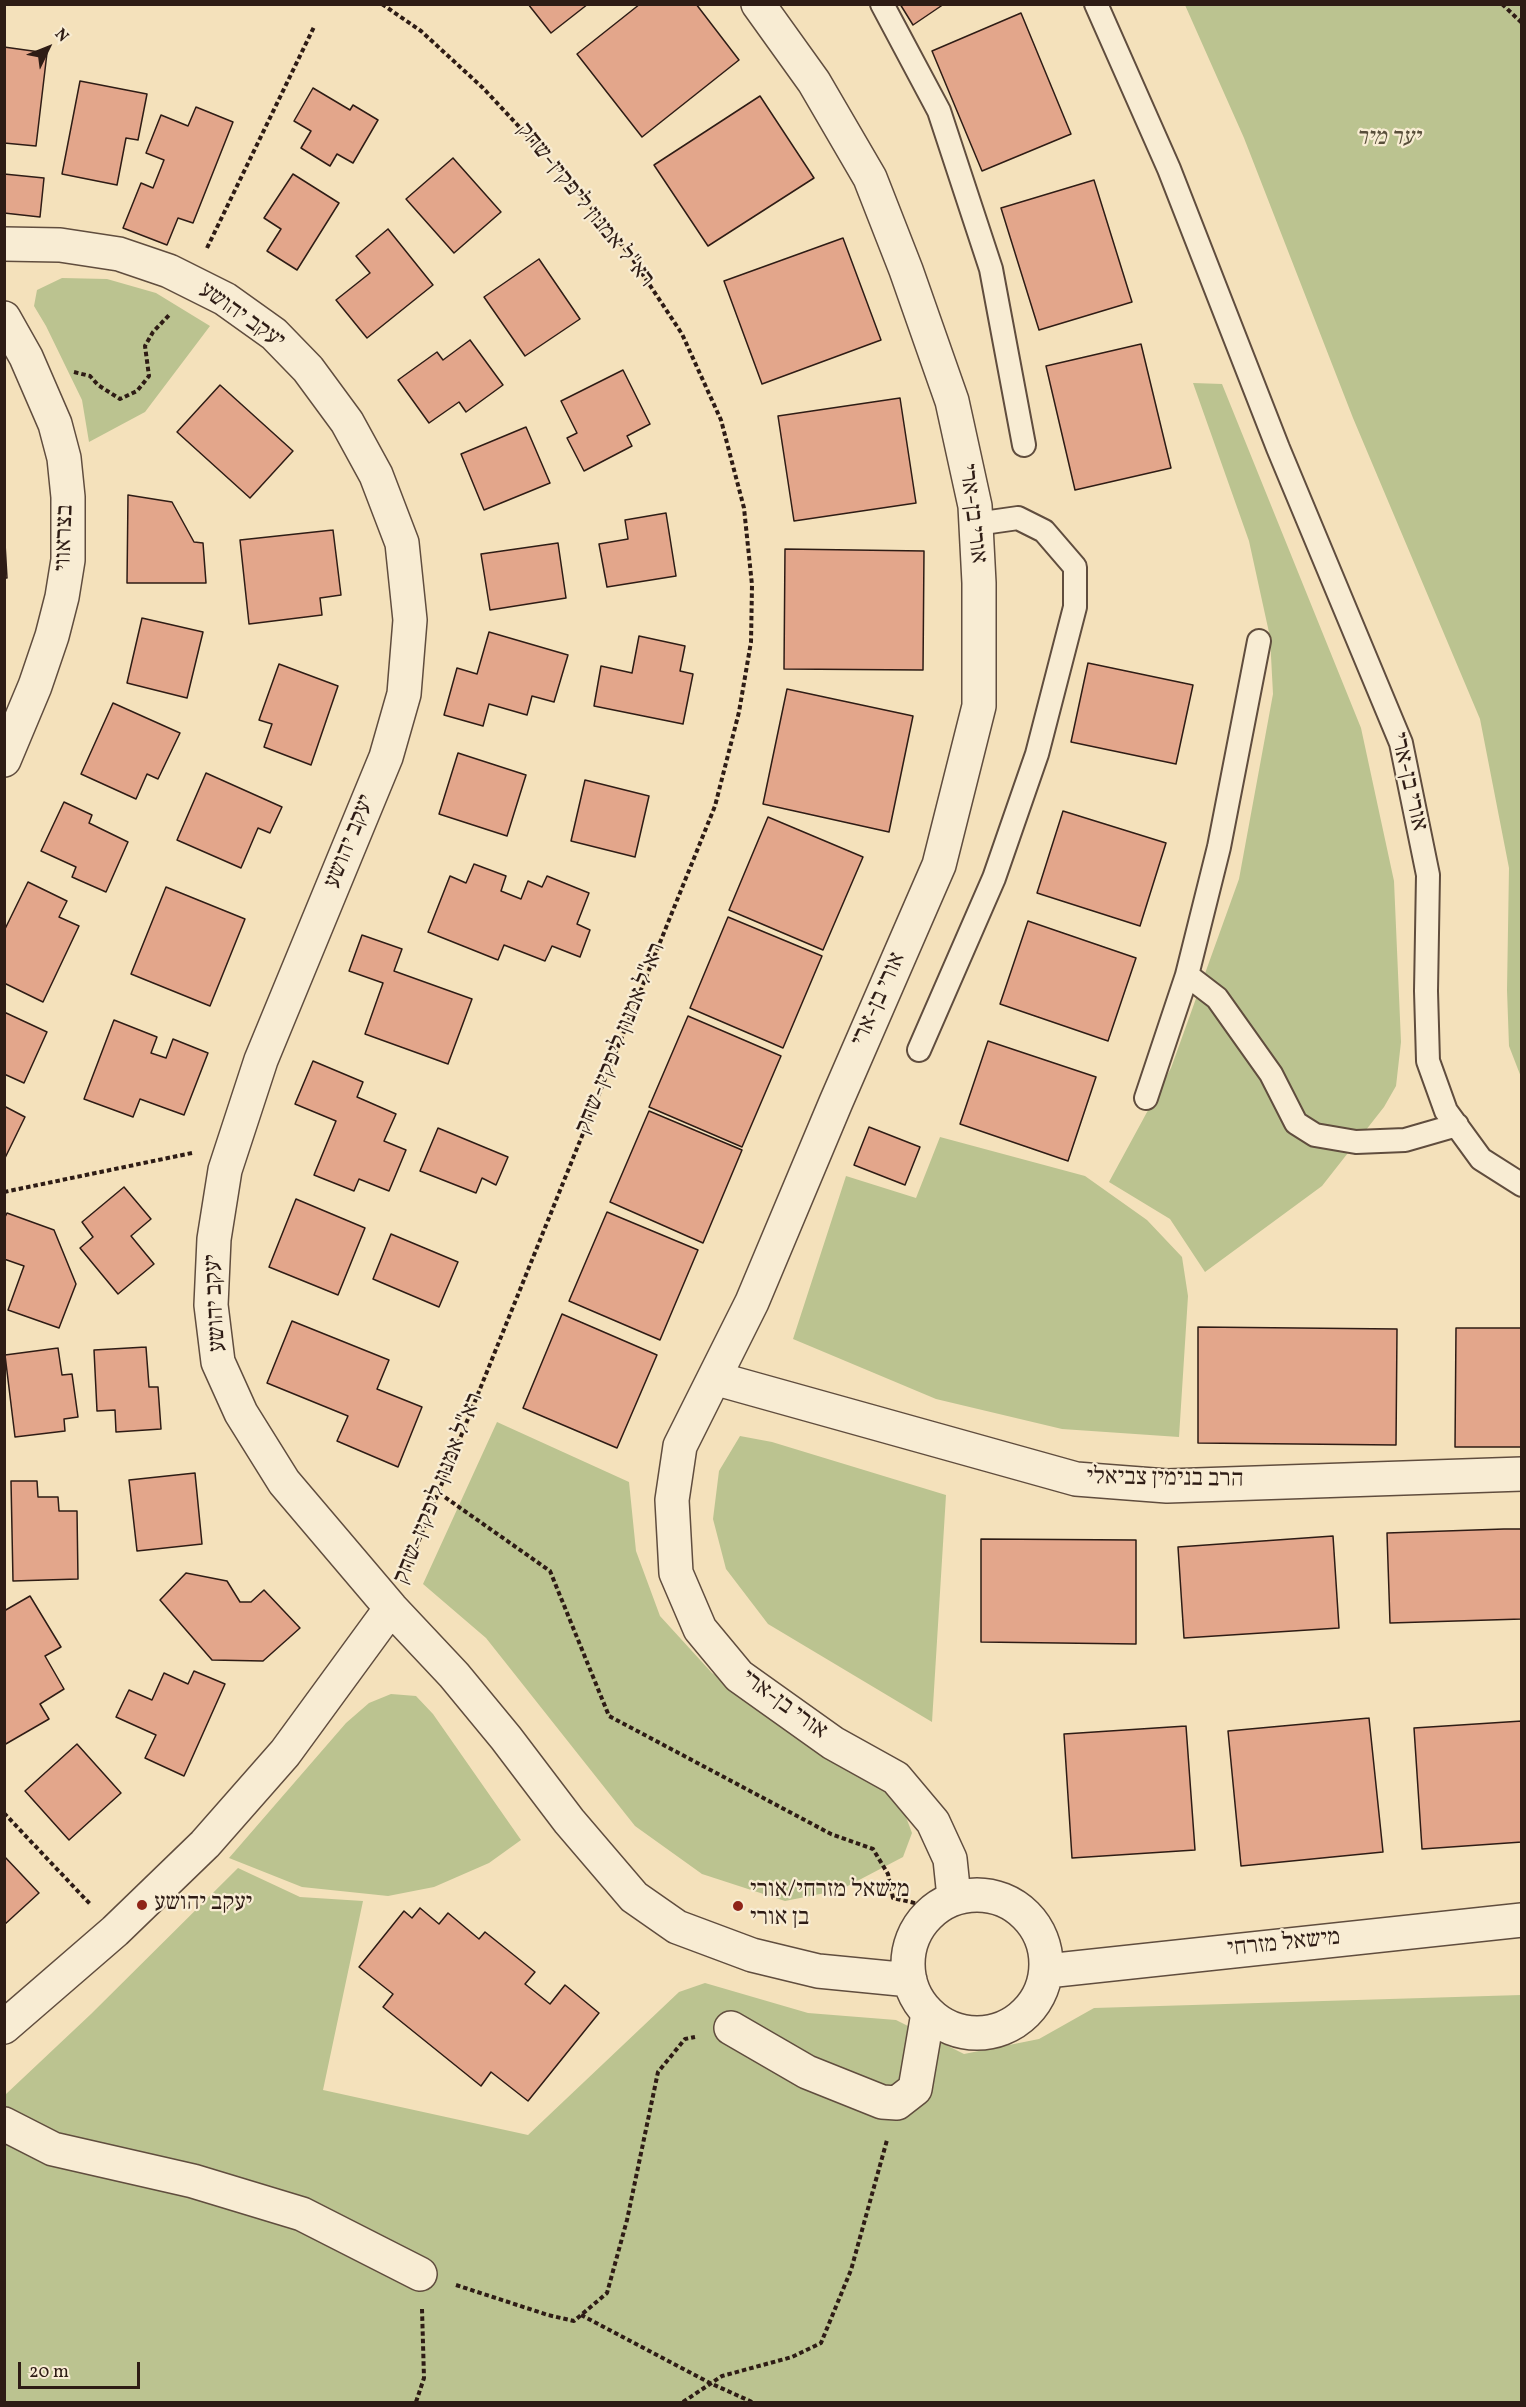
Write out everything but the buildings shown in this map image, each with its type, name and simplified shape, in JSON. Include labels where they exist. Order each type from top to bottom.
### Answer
[{"type":"street","name":"אורי בן-ארי","points":[[758,4],[814,82],[870,178],[906,270],[952,401],[975,507],[979,583],[979,706],[939,865],[752,1302],[680,1446],[672,1500],[676,1573],[700,1629],[739,1676],[833,1743],[896,1778],[933,1822],[950,1859],[945,1902]]},
{"type":"street","name":"יעקב יהושע","points":[[4,244],[60,245],[119,254],[169,271],[225,299],[274,334],[308,369],[347,422],[376,475],[402,543],[410,620],[404,694],[386,757],[261,1060],[225,1170],[214,1239],[211,1305],[219,1362],[241,1413],[284,1482],[391,1608],[454,1675],[506,1738],[569,1821],[634,1898],[677,1927],[752,1955],[818,1971],[910,1980]]},
{"type":"street","name":"בצראווי","points":[[4,318],[43,393],[64,458],[68,497],[68,560],[62,597],[35,686],[4,760]]},
{"type":"street","name":"הרב בנימין צביאלי","points":[[714,1378],[1076,1479],[1167,1486],[1521,1474]]},
{"type":"street","name":"רא\"ל אמנון ליפקין-שחק","points":[[4,2027],[115,1931],[205,1844],[285,1753],[391,1608]]},
{"type":"street","points":[[968,1894],[987,1894],[1010,1902],[1031,1919],[1043,1940],[1047,1971],[1038,1999],[1022,2018],[1005,2028],[981,2034],[968,2033],[945,2025],[928,2013],[919,2002],[910,1980],[909,1952],[919,1924],[945,1902],[968,1894]]},
{"type":"street","name":"מישאל מזרחי","points":[[1047,1971],[1521,1920]]},
{"type":"street","points":[[731,2028],[807,2072],[882,2103],[897,2103],[915,2089],[928,2013]]},
{"type":"street","points":[[4,2124],[53,2148],[193,2181],[302,2214],[420,2274]]},
{"type":"lane","points":[[882,4],[939,111],[991,269],[1024,445]]},
{"type":"lane","name":"אורי בן-ארי","points":[[1096,4],[1169,169],[1278,448],[1401,743],[1428,876],[1426,991],[1428,1061],[1446,1111],[1481,1159],[1521,1185]]},
{"type":"lane","points":[[919,1050],[994,878],[1037,754],[1075,607],[1075,567],[1044,531],[1018,518],[976,524]]},
{"type":"lane","points":[[1146,1098],[1187,975],[1219,847],[1259,641]]},
{"type":"lane","points":[[1187,975],[1217,998],[1271,1074],[1296,1123],[1315,1135],[1356,1142],[1405,1140],[1456,1125]]},
{"type":"path","name":"רא\"ל אמנון ליפקין-שחק","points":[[382,4],[421,31],[483,88],[565,176],[630,255],[682,334],[721,420],[744,508],[753,585],[751,642],[739,712],[715,806],[391,1608]]},
{"type":"path","points":[[1502,4],[1521,23]]},
{"type":"path","points":[[43,393],[74,372],[90,376],[98,385],[120,399],[137,391],[149,376],[145,346],[153,332],[174,310],[191,282],[314,27]]},
{"type":"path","points":[[4,1192],[233,1144]]},
{"type":"path","points":[[439,1493],[549,1571],[609,1716],[831,1834],[873,1849],[888,1874],[893,1898],[945,1902]]},
{"type":"path","points":[[4,1813],[115,1931]]},
{"type":"path","points":[[416,2403],[424,2378],[420,2274],[548,2315],[574,2320],[581,2315],[607,2293],[627,2220],[658,2072],[685,2039],[731,2028]]},
{"type":"path","points":[[683,2403],[722,2376],[792,2357],[821,2343],[851,2270],[897,2103]]},
{"type":"path","points":[[581,2315],[710,2384],[752,2403]]},
{"type":"green space","name":"יער מיר","points":[[1185,5],[1521,5],[1521,1077],[1509,1046],[1507,990],[1509,868],[1480,719],[1353,418],[1244,138]]},
{"type":"green space","points":[[62,278],[107,279],[156,293],[210,326],[145,412],[89,442],[82,400],[34,306],[37,290]]},
{"type":"green space","points":[[1193,383],[1222,384],[1361,728],[1394,881],[1401,1042],[1396,1086],[1384,1107],[1322,1186],[1205,1272],[1170,1219],[1109,1182],[1171,1068],[1239,879],[1273,694],[1270,637],[1249,541]]},
{"type":"green space","points":[[940,1137],[1085,1176],[1147,1220],[1182,1257],[1188,1296],[1179,1437],[1062,1429],[936,1399],[793,1339],[846,1176],[916,1198]]},
{"type":"green space","points":[[497,1422],[629,1482],[636,1551],[660,1616],[712,1673],[897,1793],[912,1833],[903,1857],[840,1890],[785,1901],[702,1874],[635,1826],[486,1638],[423,1584]]},
{"type":"green space","points":[[740,1436],[772,1442],[946,1495],[932,1722],[768,1624],[726,1569],[713,1519],[719,1471]]},
{"type":"green space","points":[[391,1694],[416,1696],[433,1714],[521,1840],[489,1863],[434,1887],[388,1896],[302,1887],[229,1858],[346,1723],[369,1703]]},
{"type":"green space","points":[[238,1868],[300,1897],[363,1901],[323,2090],[528,2135],[679,1992],[705,1983],[808,2013],[896,2020],[964,2054],[1039,2039],[1094,2008],[1521,1995],[1521,2402],[5,2402],[5,2095],[91,2014]]},
{"type":"place","name":"יעקב יהושע","points":[[142,1905]]},
{"type":"place","name":"מישאל מזרחי/אורי בן אורי","points":[[738,1906]]}]
